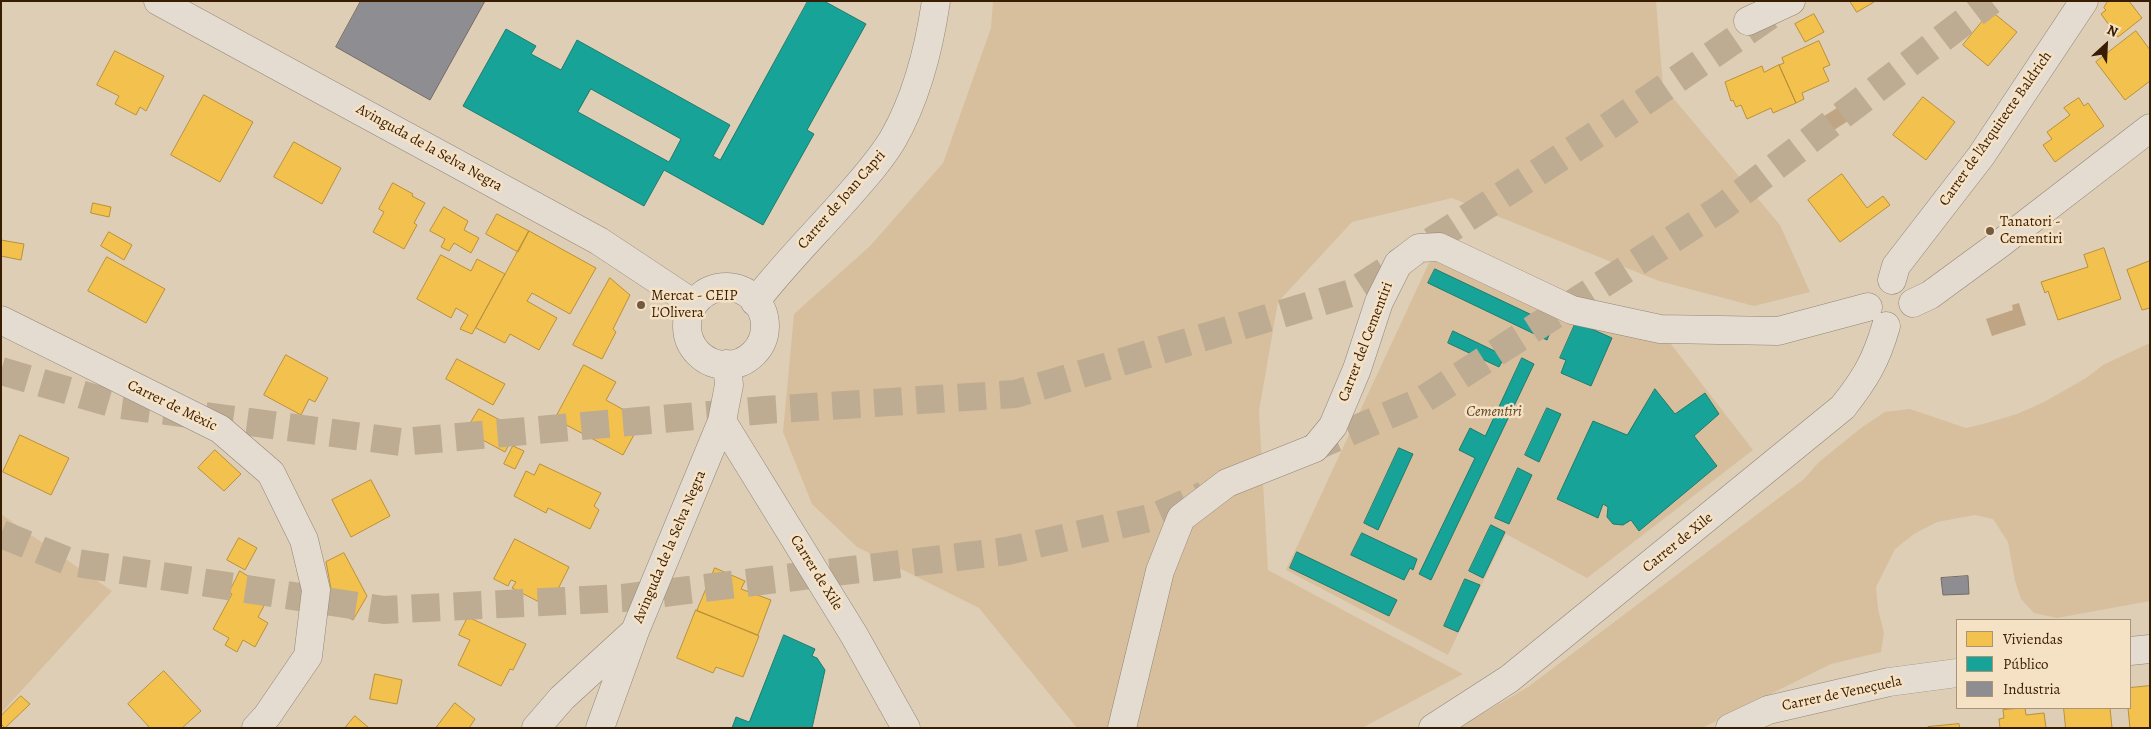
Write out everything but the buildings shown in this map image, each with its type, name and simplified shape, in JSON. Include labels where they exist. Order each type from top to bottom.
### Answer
[{"type":"street","name":"Avinguda de la Selva Negra","points":[[158,1],[599,241],[694,304]]},
{"type":"street","name":"Carrer de Joan Capri","points":[[756,302],[779,272],[877,163],[893,139],[921,72],[931,33],[936,1]]},
{"type":"street","points":[[1748,22],[1791,1]]},
{"type":"street","name":"Carrer de l'Arquitecte Baldrich","points":[[1892,280],[1896,266],[1981,156],[2084,1]]},
{"type":"street","points":[[1914,303],[1930,295],[2002,243],[2150,128]]},
{"type":"street","name":"Carrer del Cementiri","points":[[1122,728],[1160,571],[1181,518],[1227,484],[1315,448],[1333,426],[1357,369],[1379,302],[1386,287],[1398,264],[1419,248],[1439,247],[1572,310],[1660,329],[1778,331],[1846,314],[1877,316]]},
{"type":"street","points":[[1892,280],[1907,287],[1914,303],[1912,313],[1905,321],[1896,326],[1877,316],[1868,297],[1873,288],[1882,282],[1892,280]]},
{"type":"street","points":[[724,288],[738,289],[756,302],[764,321],[761,342],[747,358],[727,364],[713,363],[707,360],[692,345],[687,324],[694,304],[704,294],[724,288]]},
{"type":"street","name":"Carrer de Xile","points":[[1433,728],[1509,679],[1843,407],[1865,379],[1879,351],[1877,316]]},
{"type":"street","name":"Carrer de Mèxic","points":[[1,320],[220,430],[271,473],[304,540],[316,590],[308,656],[267,716],[256,728]]},
{"type":"street","name":"Avinguda de la Selva Negra","points":[[600,728],[635,631],[722,421],[729,385],[727,364]]},
{"type":"street","name":"Carrer de Xile","points":[[722,421],[854,635],[906,728]]},
{"type":"street","points":[[536,728],[562,698],[635,631]]},
{"type":"street","points":[[2131,652],[2150,649]]},
{"type":"street","name":"Carrer de Veneçuela","points":[[1730,728],[1768,710],[1889,682],[1956,673]]},
{"type":"green space","points":[[993,1],[1656,1],[1663,86],[1780,225],[1810,292],[1754,306],[1659,281],[1452,198],[1352,222],[1278,302],[1259,411],[1268,570],[1463,674],[1362,728],[1077,728],[979,608],[857,547],[812,504],[783,432],[794,314],[870,246],[943,163],[991,28]]},
{"type":"green space","name":"Cementiri","points":[[1435,250],[1667,339],[1753,450],[1587,578],[1506,534],[1448,655],[1286,570]]},
{"type":"green space","points":[[2150,343],[2150,601],[2057,618],[2034,613],[2021,599],[2015,581],[2008,542],[1993,519],[1975,515],[1937,522],[1914,534],[1895,549],[1876,587],[1878,609],[1884,633],[1881,652],[1831,664],[1702,728],[1458,728],[1528,687],[1804,479],[1819,462],[1861,428],[1885,412],[1910,409],[1966,428],[1987,423],[2017,414],[2044,402],[2086,378],[2103,365]]},
{"type":"green space","points":[[1,514],[112,591],[1,713]]},
{"type":"shaded area","points":[[1848,101],[1857,115],[1825,136],[1821,130],[1812,131],[1813,123]]},
{"type":"shaded area","points":[[2019,303],[2026,325],[1992,336],[1986,319],[2013,310],[2012,305]]},
{"type":"tunnel","points":[[1310,449],[1421,401],[1724,206],[1991,1]]},
{"type":"tunnel","points":[[1,371],[114,404],[401,442],[765,410],[1015,394],[1351,293],[1597,134],[1775,12]]},
{"type":"tunnel","points":[[1,534],[70,562],[384,610],[623,598],[1007,551],[1154,517],[1204,495]]},
{"type":"place","name":"Tanatori - Cementiri","points":[[1990,231]]},
{"type":"place","name":"Mercat - CEIP L'Olivera","points":[[641,305]]}]
